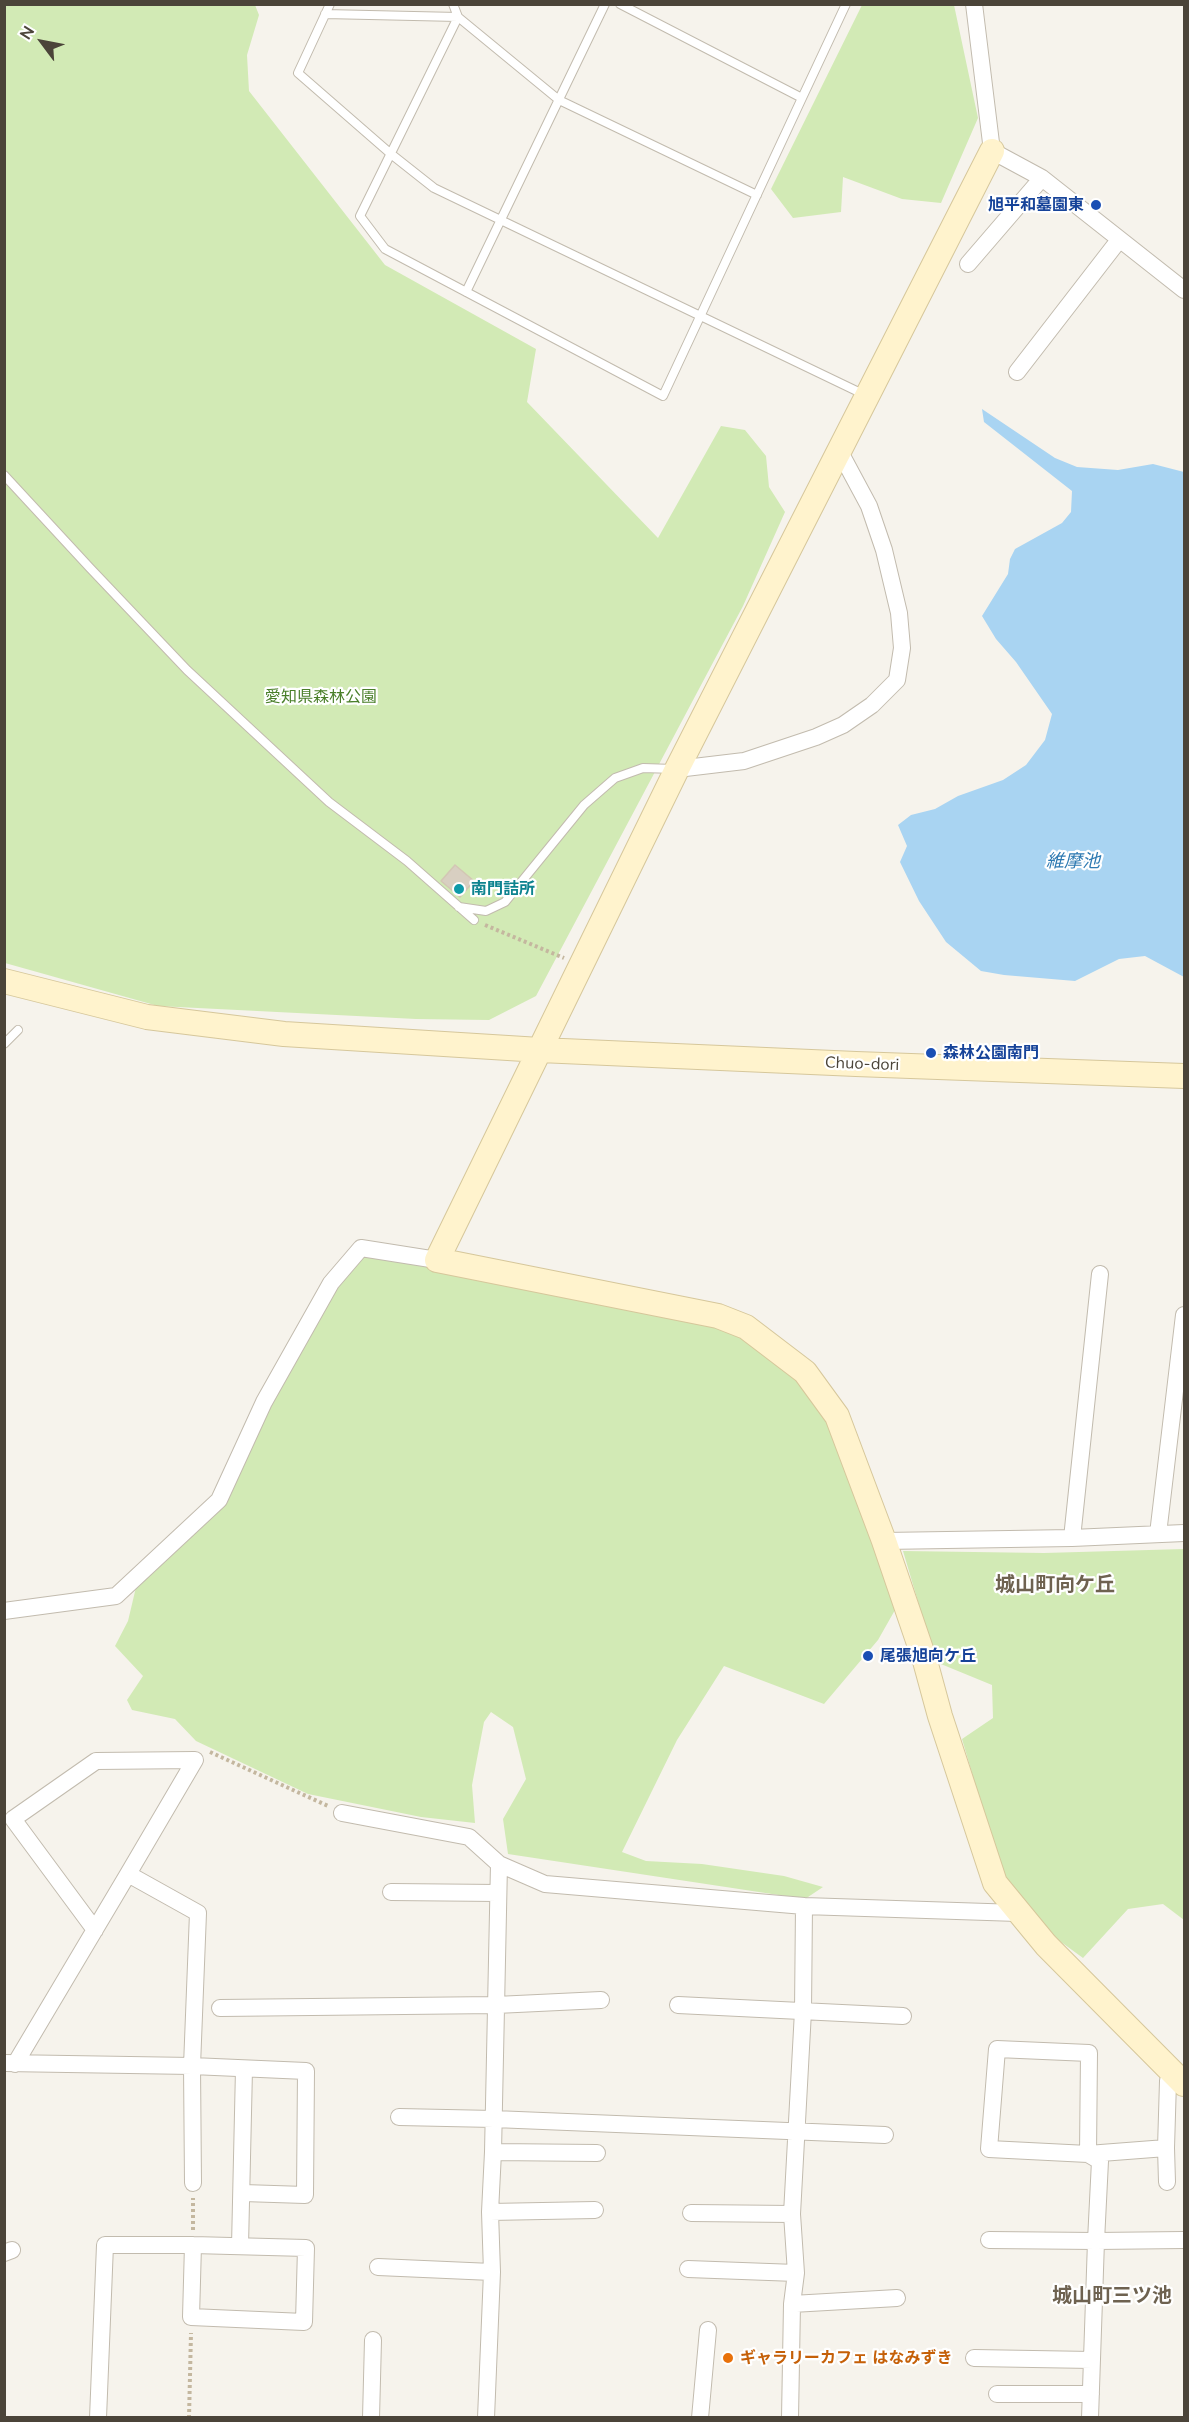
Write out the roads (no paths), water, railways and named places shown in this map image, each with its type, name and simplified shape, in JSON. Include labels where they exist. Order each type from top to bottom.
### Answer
[{"type":"street","points":[[437,1260],[677,769],[992,151],[978,6]]},
{"type":"street","points":[[992,151],[1042,178],[1185,290]]},
{"type":"street","points":[[968,264],[1042,178]]},
{"type":"street","points":[[1017,372],[1119,240]]},
{"type":"street","points":[[677,769],[744,761],[816,737],[843,725],[872,705],[897,680],[902,648],[899,613],[884,550],[869,507],[840,452]]},
{"type":"street","name":"Chuo-dori","points":[[4,981],[147,1017],[284,1034],[540,1050],[1185,1076]]},
{"type":"street","points":[[4,1611],[116,1596],[219,1500],[264,1401],[331,1283],[361,1248],[437,1260],[718,1316],[746,1327],[805,1372],[837,1416],[884,1541],[925,1661],[940,1716],[995,1884],[1046,1945],[1180,2080]]},
{"type":"street","points":[[1072,1538],[1100,1274]]},
{"type":"street","points":[[1158,1534],[1185,1315]]},
{"type":"street","points":[[884,1541],[1072,1538],[1185,1533]]},
{"type":"street","points":[[10,2063],[94,1930],[195,1760],[96,1761],[9,1822],[94,1930]]},
{"type":"street","points":[[342,1813],[469,1837],[499,1864],[545,1884],[804,1906],[1018,1913]]},
{"type":"street","points":[[486,2418],[492,2271],[490,2212],[499,1864]]},
{"type":"street","points":[[128,1874],[198,1913],[192,2066],[193,2183]]},
{"type":"street","points":[[391,1892],[498,1893]]},
{"type":"street","points":[[790,2418],[792,2304],[796,2273],[792,2214],[803,2011],[804,1906]]},
{"type":"street","points":[[220,2008],[496,2005],[601,2000]]},
{"type":"street","points":[[678,2005],[903,2016]]},
{"type":"street","points":[[1088,2154],[1089,2053],[997,2049],[989,2149],[1088,2154],[1166,2148]]},
{"type":"street","points":[[10,2063],[192,2066],[306,2071],[305,2195],[243,2193]]},
{"type":"street","points":[[240,2246],[243,2193],[244,2069]]},
{"type":"street","points":[[1167,2182],[1168,2081],[1180,2080]]},
{"type":"street","points":[[399,2117],[885,2135]]},
{"type":"street","points":[[493,2152],[597,2154]]},
{"type":"street","points":[[1088,2154],[1100,2161],[1090,2418]]},
{"type":"street","points":[[490,2212],[595,2210]]},
{"type":"street","points":[[691,2212],[792,2214]]},
{"type":"street","points":[[98,2418],[105,2245],[193,2239],[240,2246],[306,2248],[304,2322],[191,2318],[193,2239]]},
{"type":"street","points":[[989,2240],[1185,2240]]},
{"type":"street","points":[[378,2267],[492,2271]]},
{"type":"street","points":[[688,2269],[796,2273]]},
{"type":"street","points":[[792,2304],[897,2298]]},
{"type":"street","points":[[700,2418],[708,2330]]},
{"type":"street","points":[[371,2418],[373,2340]]},
{"type":"street","points":[[974,2358],[1092,2360]]},
{"type":"street","points":[[998,2394],[1091,2394]]},
{"type":"lane","points":[[330,4],[298,73],[391,154],[434,188],[868,397]]},
{"type":"lane","points":[[453,4],[458,17],[559,100],[757,195]]},
{"type":"lane","points":[[466,292],[605,4]]},
{"type":"lane","points":[[620,4],[802,98]]},
{"type":"lane","points":[[458,17],[360,216],[385,249],[663,396],[846,4]]},
{"type":"lane","points":[[326,14],[458,17]]},
{"type":"lane","points":[[4,475],[187,670],[329,802],[407,861],[474,920]]},
{"type":"lane","points":[[459,907],[486,911],[505,902],[584,805],[615,778],[643,768],[677,769]]},
{"type":"lane","points":[[4,1044],[18,1030]]},
{"type":"water","name":"維摩池","points":[[982,409],[1055,458],[1077,467],[1118,470],[1153,464],[1184,472],[1184,977],[1145,956],[1119,959],[1075,981],[981,971],[946,942],[919,901],[900,862],[907,846],[898,825],[911,815],[935,809],[958,796],[1003,780],[1026,765],[1045,740],[1052,714],[1016,662],[996,639],[982,616],[1008,574],[1010,559],[1015,549],[1062,523],[1071,512],[1072,491],[984,422]]},
{"type":"place","name":"旭平和墓園東","points":[[1096,205]]},
{"type":"place","name":"南門詰所","points":[[459,889]]},
{"type":"place","name":"森林公園南門","points":[[931,1053]]},
{"type":"place","name":"尾張旭向ケ丘","points":[[868,1656]]},
{"type":"place","name":"ギャラリーカフェ はなみずき","points":[[728,2358]]},
{"type":"district","name":"城山町向ケ丘","points":[[1055,1585]]},
{"type":"district","name":"城山町三ツ池","points":[[1112,2296]]},
{"type":"park label","name":"愛知県森林公園","points":[[321,697]]}]
